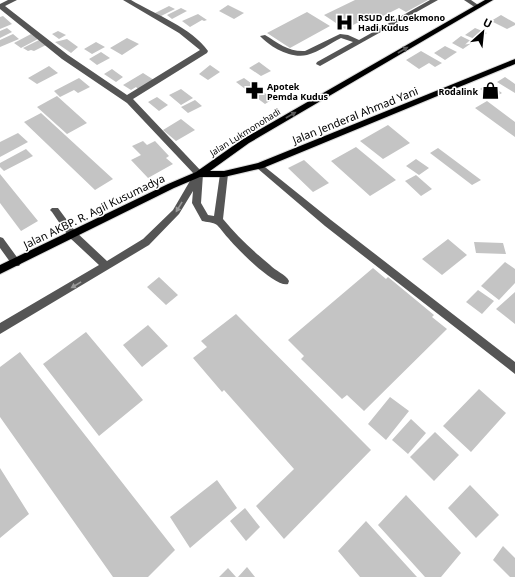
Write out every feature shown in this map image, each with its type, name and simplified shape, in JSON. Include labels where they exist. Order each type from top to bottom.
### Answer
[{"type":"main road","name":"Jalan Lukmonohadi","points":[[199,174],[246,141],[490,0]]},
{"type":"main road","name":"Jalan Jenderal Ahmad Yani","points":[[199,174],[224,174],[260,166],[515,61]]},
{"type":"main road","name":"Jalan AKBP. R. Agil Kusumadya","points":[[0,270],[199,174]]},
{"type":"street","points":[[14,0],[0,6],[65,57],[127,99],[199,174],[196,203],[205,218],[218,220],[233,238],[268,270],[284,281]]},
{"type":"street","points":[[126,0],[190,38],[202,46],[204,51],[127,99]]},
{"type":"street","points":[[320,64],[435,0]]},
{"type":"street","points":[[467,0],[478,7]]},
{"type":"street","points":[[263,36],[286,51],[296,54],[306,54],[340,36],[346,36],[358,42]]},
{"type":"street","points":[[260,166],[328,223],[515,369]]},
{"type":"street","points":[[0,330],[146,242],[171,218],[199,174]]},
{"type":"street","points":[[218,220],[224,174]]},
{"type":"street","points":[[55,210],[72,234],[106,266]]},
{"type":"street","points":[[0,241],[16,263]]},
{"type":"building","points":[[355,0],[428,0],[406,12],[399,8],[371,22],[356,13],[365,19],[345,29],[324,15]]},
{"type":"building","points":[[228,5],[244,13],[234,19],[219,11]]},
{"type":"building","points":[[169,6],[175,9],[161,16],[155,13]]},
{"type":"building","points":[[181,8],[187,11],[172,19],[167,15]]},
{"type":"building","points":[[307,12],[330,26],[290,48],[267,33]]},
{"type":"building","points":[[198,14],[207,20],[202,20],[190,27],[182,21]]},
{"type":"building","points":[[501,15],[515,23],[515,25],[507,29],[491,21]]},
{"type":"building","points":[[3,16],[12,24],[0,29],[0,17]]},
{"type":"building","points":[[7,28],[12,32],[0,38],[0,31]]},
{"type":"building","points":[[475,28],[487,33],[477,40],[465,35]]},
{"type":"building","points":[[58,31],[66,35],[59,39],[52,34]]},
{"type":"building","points":[[13,34],[19,39],[0,47],[0,40]]},
{"type":"building","points":[[31,34],[38,39],[21,48],[14,43]]},
{"type":"building","points":[[461,36],[473,42],[463,49],[452,43]]},
{"type":"building","points":[[127,38],[139,44],[122,55],[110,48]]},
{"type":"building","points":[[67,39],[78,47],[71,53],[55,42]]},
{"type":"building","points":[[39,40],[46,45],[34,51],[28,51],[23,48]]},
{"type":"building","points":[[96,42],[105,47],[92,54],[84,49]]},
{"type":"building","points":[[445,46],[457,52],[445,60],[434,53]]},
{"type":"building","points":[[421,51],[442,63],[435,67],[429,63],[419,69],[406,60]]},
{"type":"building","points":[[101,52],[110,58],[97,65],[89,59]]},
{"type":"building","points":[[259,62],[271,71],[261,76],[249,68]]},
{"type":"building","points":[[210,65],[220,72],[208,80],[199,74]]},
{"type":"building","points":[[49,66],[58,73],[37,84],[28,78]]},
{"type":"building","points":[[112,69],[123,77],[116,82],[104,74]]},
{"type":"building","points":[[143,73],[154,80],[139,90],[136,87],[131,90],[123,85]]},
{"type":"building","points":[[505,77],[515,84],[515,93],[497,82]]},
{"type":"building","points":[[79,78],[90,87],[78,93],[74,90],[60,97],[54,91]]},
{"type":"building","name":"Apotek Pemda Kudus","points":[[244,78],[273,99],[265,104],[236,82]]},
{"type":"building","name":"Rodalink","points":[[488,83],[502,93],[493,98],[480,89]]},
{"type":"building","points":[[181,89],[193,98],[181,105],[169,95]]},
{"type":"building","points":[[57,96],[87,123],[67,134],[37,107]]},
{"type":"building","points":[[157,97],[168,105],[159,111],[148,102]]},
{"type":"building","points":[[195,100],[202,106],[188,113],[181,107]]},
{"type":"building","points":[[487,101],[515,122],[515,137],[475,108]]},
{"type":"building","points":[[41,113],[113,179],[95,190],[24,122]]},
{"type":"building","points":[[181,119],[195,130],[176,141],[163,130]]},
{"type":"building","points":[[388,125],[410,143],[383,159],[360,141]]},
{"type":"building","points":[[18,133],[28,142],[0,157],[0,142]]},
{"type":"building","points":[[143,141],[147,145],[155,141],[169,156],[166,158],[173,164],[148,178],[131,160],[141,155],[132,146]]},
{"type":"building","points":[[356,147],[396,180],[370,196],[331,161]]},
{"type":"building","points":[[438,148],[481,180],[472,185],[430,153]]},
{"type":"building","points":[[26,149],[33,156],[4,171],[0,167],[0,163]]},
{"type":"building","points":[[416,159],[429,168],[419,175],[406,166]]},
{"type":"building","points":[[304,160],[329,183],[313,192],[288,168]]},
{"type":"building","points":[[0,174],[38,221],[21,231],[0,203]]},
{"type":"building","points":[[416,175],[432,189],[421,196],[405,181]]},
{"type":"building","points":[[448,239],[467,255],[442,275],[422,259]]},
{"type":"building","points":[[474,242],[503,243],[506,254],[476,253]]},
{"type":"building","points":[[505,262],[515,269],[515,283],[499,300],[481,286]]},
{"type":"building","points":[[373,268],[386,279],[388,277],[434,315],[432,317],[447,329],[364,411],[347,395],[342,399],[301,359],[304,356],[288,340]]},
{"type":"building","points":[[159,277],[178,295],[166,305],[147,287]]},
{"type":"building","points":[[478,290],[494,301],[482,314],[466,302]]},
{"type":"building","points":[[515,292],[515,324],[496,309]]},
{"type":"building","points":[[236,314],[371,450],[284,539],[256,506],[294,469],[224,390],[222,392],[193,358],[207,347],[201,341]]},
{"type":"building","points":[[148,325],[168,346],[142,367],[123,345]]},
{"type":"building","points":[[86,332],[143,400],[99,436],[43,364]]},
{"type":"building","points":[[20,352],[175,550],[148,577],[113,577],[0,417],[0,367]]},
{"type":"building","points":[[479,389],[506,413],[471,452],[443,426]]},
{"type":"building","points":[[390,397],[409,411],[386,440],[368,424]]},
{"type":"building","points":[[411,419],[426,433],[408,454],[392,440]]},
{"type":"building","points":[[435,432],[459,455],[434,481],[410,457]]},
{"type":"building","points":[[0,468],[29,514],[0,538]]},
{"type":"building","points":[[217,480],[237,508],[190,548],[170,517]]},
{"type":"building","points":[[470,485],[499,515],[476,538],[448,508]]},
{"type":"building","points":[[406,495],[461,553],[441,577],[425,577],[378,525]]},
{"type":"building","points":[[245,508],[260,527],[246,541],[230,521]]},
{"type":"building","points":[[366,521],[417,577],[360,577],[338,551]]},
{"type":"building","points":[[503,546],[515,558],[515,577],[510,577],[493,560]]},
{"type":"building","points":[[247,567],[255,577],[238,577]]},
{"type":"building","points":[[228,568],[236,577],[219,577]]},
{"type":"place","name":"RSUD dr. Loekmono Hadi Kudus","points":[[345,22]]},
{"type":"place","name":"Apotek Pemda Kudus","points":[[254,91]]},
{"type":"place","name":"Rodalink","points":[[491,91]]}]
